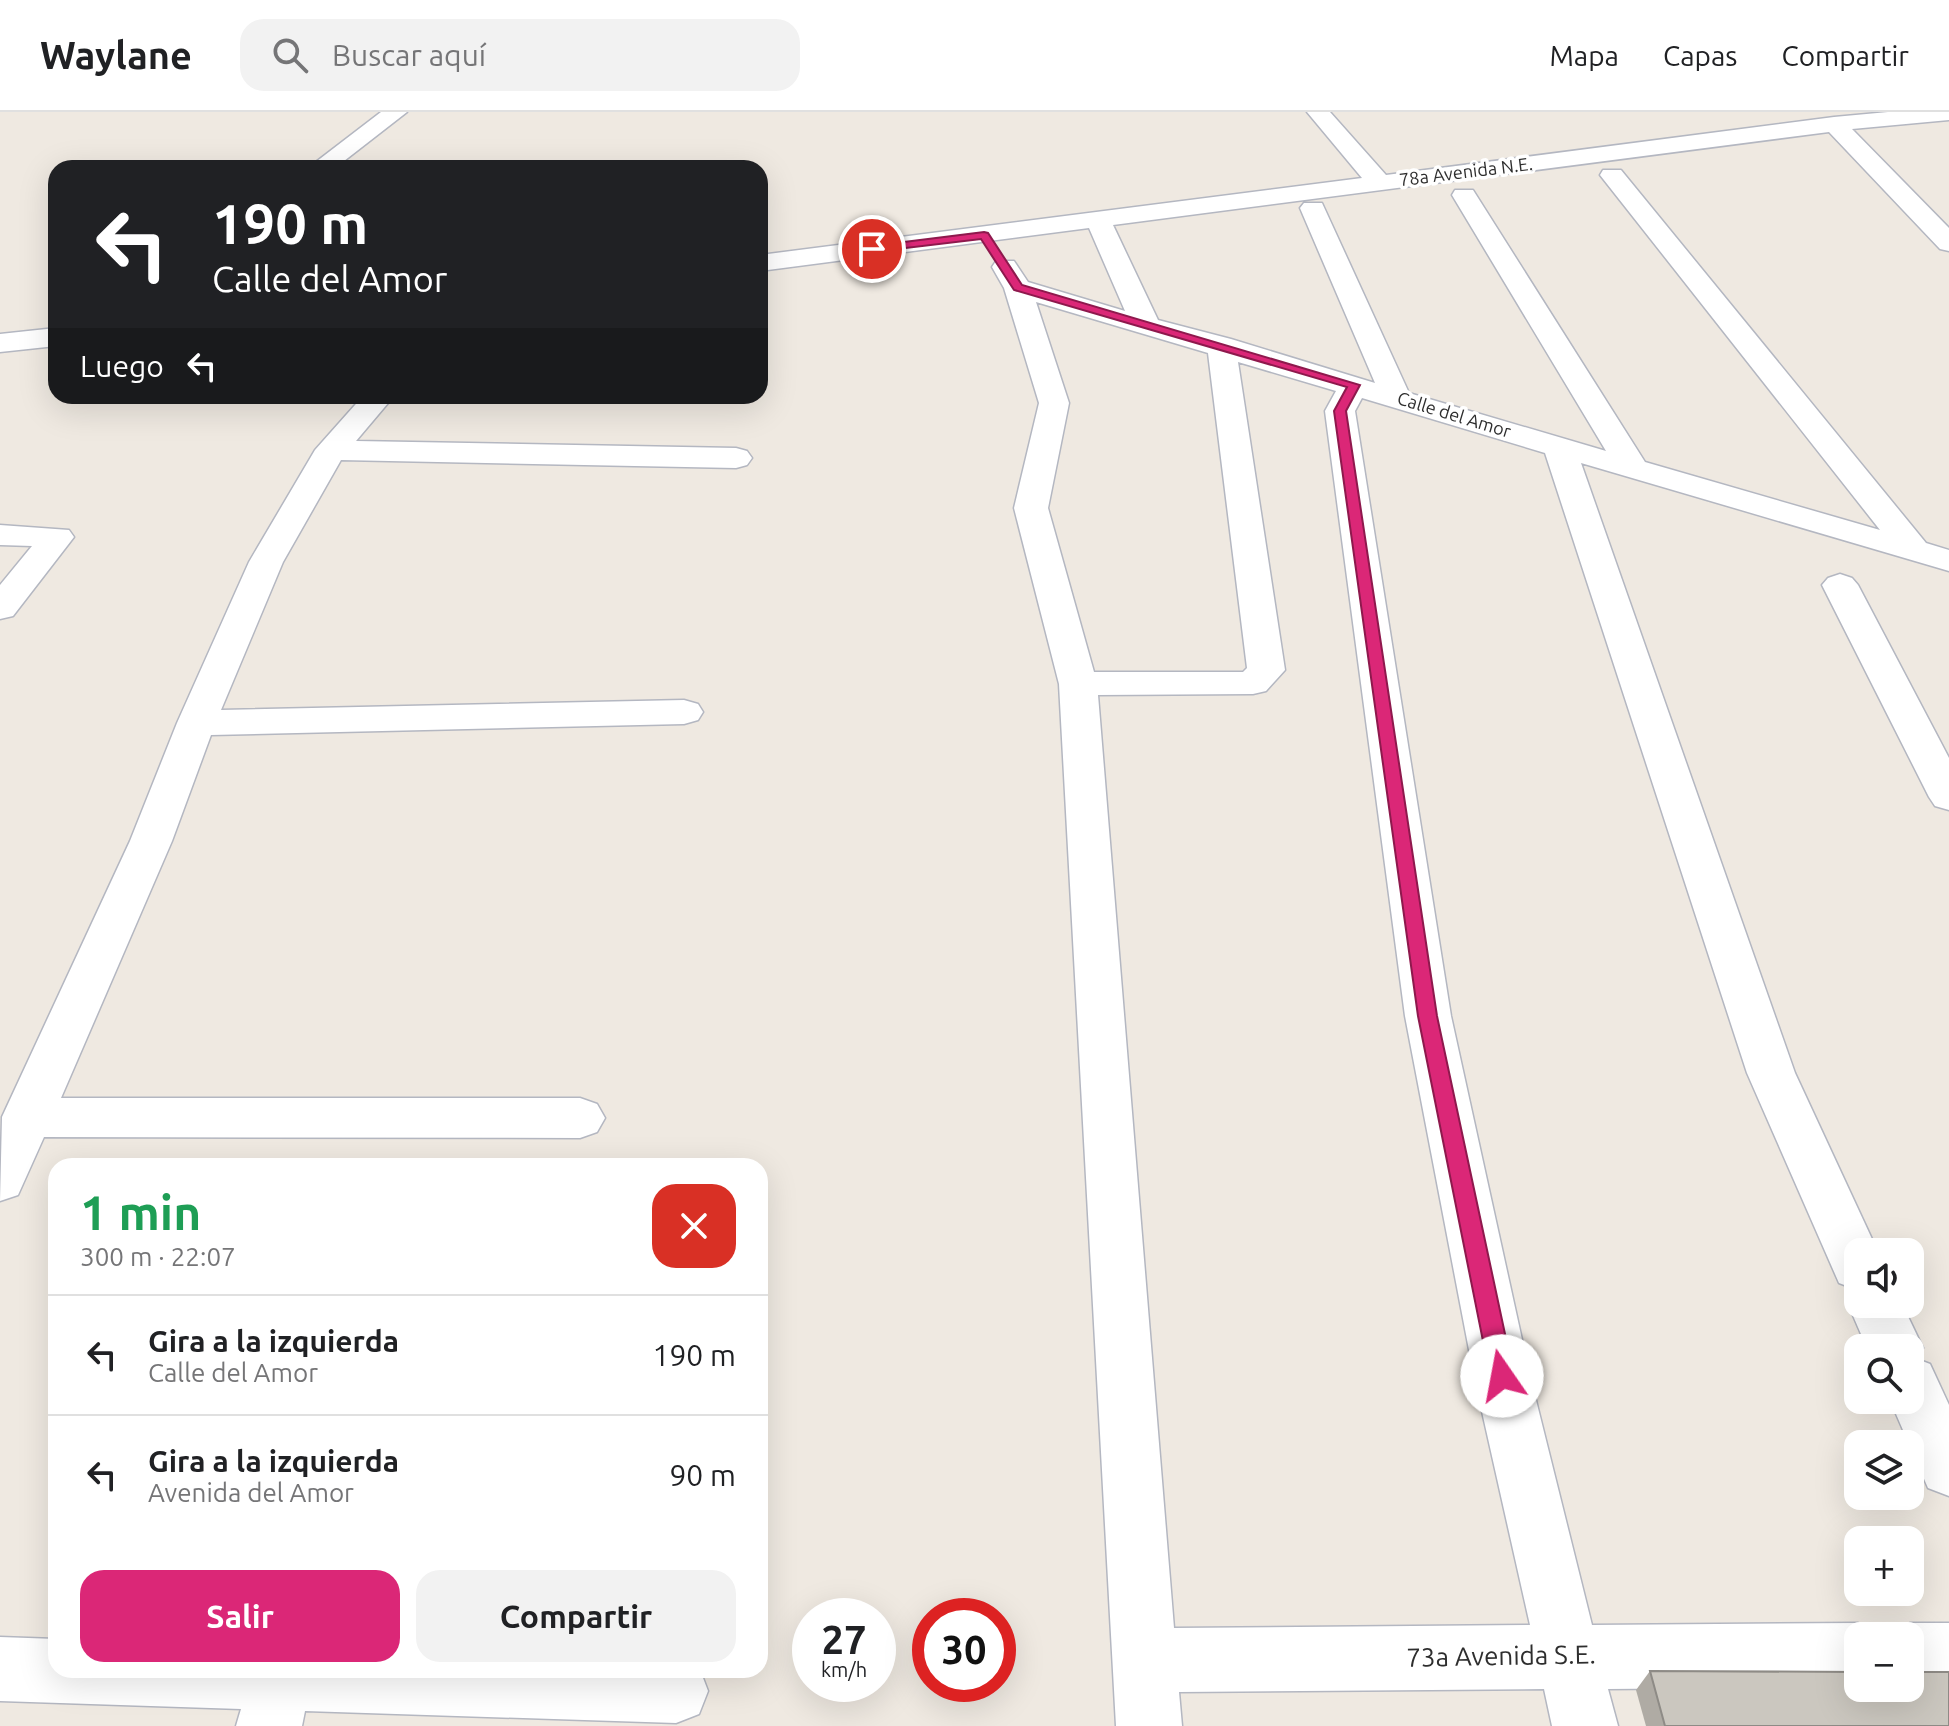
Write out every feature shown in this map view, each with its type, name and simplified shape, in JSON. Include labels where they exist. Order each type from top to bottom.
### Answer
[{"type":"street","points":[[331,160],[396,112]]},
{"type":"street","points":[[1318,112],[1380,183]]},
{"type":"street","name":"78a Avenida N.E.","points":[[768,262],[1834,124],[1876,116],[1949,113]]},
{"type":"street","points":[[1834,124],[1949,243]]},
{"type":"street","points":[[1612,175],[1914,551]]},
{"type":"street","points":[[1464,195],[1633,468]]},
{"type":"street","points":[[1313,208],[1375,391],[1340,411],[1428,1016],[1502,1376],[1585,1726]]},
{"type":"street","points":[[1098,220],[1145,323]]},
{"type":"street","points":[[984,235],[1018,288],[1054,403],[1031,508],[1078,684],[1149,1726]]},
{"type":"street","name":"Calle del Amor","points":[[1018,288],[1221,345],[1949,561]]},
{"type":"street","points":[[0,343],[48,338]]},
{"type":"street","points":[[1078,684],[1253,683],[1266,670],[1221,345]]},
{"type":"street","points":[[0,1180],[151,841],[196,723],[266,562],[331,450],[372,404]]},
{"type":"street","points":[[1559,446],[1771,1073],[1845,1238]]},
{"type":"street","points":[[331,450],[736,458]]},
{"type":"street","points":[[0,535],[57,537],[0,608]]},
{"type":"street","points":[[1840,585],[1949,797]]},
{"type":"street","points":[[196,723],[684,712]]},
{"type":"street","points":[[27,1117],[580,1118]]},
{"type":"street","points":[[1924,1413],[1949,1468]]},
{"type":"street","name":"73a Avenida S.E.","points":[[1145,1660],[1844,1655]]},
{"type":"street","points":[[1924,1655],[1949,1655]]},
{"type":"street","points":[[0,1669],[48,1675]]},
{"type":"street","points":[[75,1678],[275,1702],[676,1696]]},
{"type":"building","points":[[1650,1671],[1844,1672],[1844,1702],[1924,1702],[1924,1672],[1949,1672],[1949,1726],[1665,1726]]},
{"type":"route","points":[[872,249],[984,235],[1018,288],[1354,385],[1340,411],[1390,768],[1428,1016],[1502,1376]]}]
